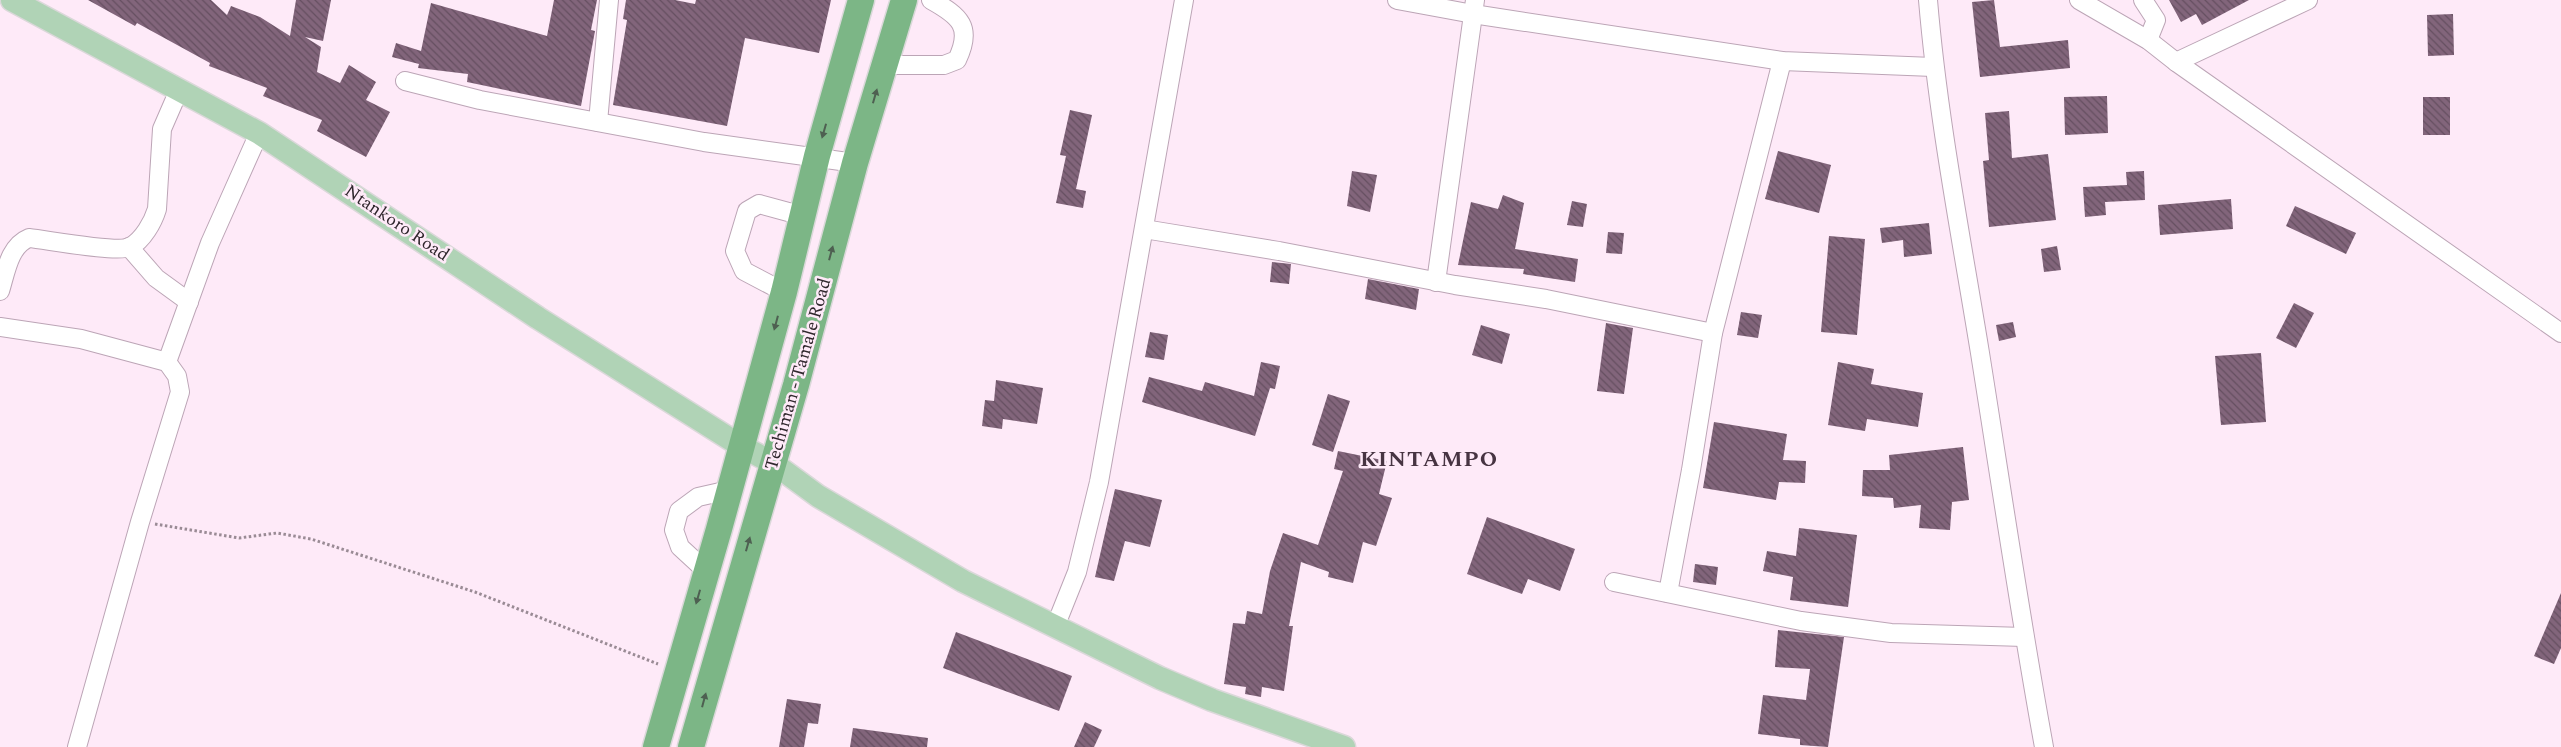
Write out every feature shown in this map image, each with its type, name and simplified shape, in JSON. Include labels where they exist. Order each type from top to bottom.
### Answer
[{"type":"highway","name":"Techiman - Tamale Road","points":[[656,747],[784,292],[804,216],[817,156],[861,0]]},
{"type":"highway","name":"Techiman - Tamale Road","points":[[691,747],[773,463],[855,163],[904,0]]},
{"type":"highway","points":[[851,36],[888,54]]},
{"type":"main road","name":"Ntankoro Road","points":[[12,0],[260,133],[538,318],[741,446],[773,463],[818,496],[963,581],[1160,678],[1212,700],[1344,747]]},
{"type":"street","points":[[598,122],[609,0]]},
{"type":"street","points":[[888,54],[944,66],[957,60],[964,45],[962,23],[952,12],[931,0]]},
{"type":"street","points":[[1055,627],[1076,572],[1100,482],[1184,0]]},
{"type":"street","points":[[1397,0],[1474,7],[1782,61],[1933,67]]},
{"type":"street","points":[[1928,0],[1933,67],[2024,637],[2044,747]]},
{"type":"street","points":[[2079,0],[2148,40],[2176,62],[2561,333]]},
{"type":"street","points":[[2143,0],[2156,20],[2148,40]]},
{"type":"street","points":[[2176,62],[2308,0]]},
{"type":"street","points":[[1436,282],[1474,7]]},
{"type":"street","points":[[1668,593],[1691,470],[1712,333],[1782,61]]},
{"type":"street","points":[[405,81],[480,100],[704,142],[817,156],[855,163]]},
{"type":"street","points":[[0,291],[14,249],[20,241],[29,238],[122,250],[137,242],[154,219],[157,209],[162,129],[179,90]]},
{"type":"street","points":[[167,362],[210,243],[260,133]]},
{"type":"street","points":[[784,292],[744,271],[735,251],[747,211],[760,204],[804,216]]},
{"type":"street","points":[[1144,229],[1279,251],[1436,282],[1546,299],[1712,333]]},
{"type":"street","points":[[129,247],[156,278],[189,302]]},
{"type":"street","points":[[3,334],[82,339],[167,362],[177,376],[180,392],[140,522],[77,747]]},
{"type":"street","points":[[706,571],[680,547],[674,530],[679,511],[698,497],[729,490]]},
{"type":"street","points":[[1614,582],[1801,621],[1891,633],[2024,637]]},
{"type":"path","points":[[140,522],[239,538],[277,533],[311,539],[475,592],[676,672]]},
{"type":"building","points":[[88,0],[211,0],[227,15],[231,6],[260,17],[290,36],[296,0],[331,0],[323,41],[305,37],[321,47],[317,72],[340,83],[349,65],[376,82],[366,100],[390,112],[366,157],[317,131],[322,120],[263,96],[267,88],[209,66],[210,63],[137,23],[135,26]]},
{"type":"building","points":[[554,0],[597,0],[591,30],[595,31],[581,106],[467,82],[468,74],[418,68],[419,64],[392,57],[396,43],[421,51],[431,3],[547,36]]},
{"type":"building","points":[[626,0],[675,0],[695,4],[696,0],[831,0],[819,53],[745,38],[727,126],[613,105],[627,20],[623,19]]},
{"type":"building","points":[[1994,0],[2000,47],[2068,40],[2070,68],[1980,77],[1972,2]]},
{"type":"building","points":[[2169,0],[2249,0],[2202,25],[2196,14],[2181,22]]},
{"type":"building","points":[[2453,14],[2454,55],[2428,56],[2427,15]]},
{"type":"building","points":[[2107,96],[2108,133],[2065,135],[2064,97]]},
{"type":"building","points":[[2423,97],[2450,97],[2450,135],[2423,135]]},
{"type":"building","points":[[1070,110],[1092,115],[1076,189],[1086,191],[1083,208],[1056,203],[1066,156],[1060,155]]},
{"type":"building","points":[[2009,111],[2012,158],[2048,154],[2056,220],[1989,227],[1983,161],[1989,160],[1985,113]]},
{"type":"building","points":[[1778,151],[1831,165],[1819,213],[1765,199]]},
{"type":"building","points":[[1352,171],[1377,175],[1370,212],[1347,206]]},
{"type":"building","points":[[2144,171],[2145,200],[2105,202],[2106,215],[2085,217],[2083,187],[2127,185],[2126,172]]},
{"type":"building","points":[[1503,195],[1524,203],[1515,249],[1578,259],[1575,282],[1523,274],[1524,269],[1458,265],[1471,202],[1498,209]]},
{"type":"building","points":[[2231,199],[2233,229],[2160,235],[2158,205]]},
{"type":"building","points":[[1572,201],[1587,204],[1583,227],[1567,225]]},
{"type":"building","points":[[2295,206],[2356,233],[2346,254],[2286,226]]},
{"type":"building","points":[[1929,223],[1932,254],[1904,257],[1903,240],[1882,243],[1880,228]]},
{"type":"building","points":[[1608,232],[1624,233],[1622,254],[1606,253]]},
{"type":"building","points":[[1829,236],[1865,239],[1857,335],[1821,332]]},
{"type":"building","points":[[2057,246],[2061,270],[2044,272],[2041,249]]},
{"type":"building","points":[[1272,262],[1291,264],[1289,284],[1270,282]]},
{"type":"building","points":[[1368,279],[1419,289],[1416,310],[1365,299]]},
{"type":"building","points":[[2294,303],[2314,313],[2296,348],[2276,338]]},
{"type":"building","points":[[1741,312],[1762,315],[1758,338],[1737,335]]},
{"type":"building","points":[[2013,322],[2016,337],[1999,341],[1996,325]]},
{"type":"building","points":[[1606,323],[1633,328],[1624,394],[1597,391]]},
{"type":"building","points":[[1481,325],[1510,334],[1502,364],[1472,355]]},
{"type":"building","points":[[1150,332],[1168,335],[1164,360],[1145,357]]},
{"type":"building","points":[[2261,353],[2266,422],[2221,425],[2215,356]]},
{"type":"building","points":[[1261,362],[1280,366],[1275,389],[1270,388],[1255,436],[1142,402],[1149,377],[1202,391],[1205,382],[1254,396]]},
{"type":"building","points":[[1838,362],[1874,369],[1871,384],[1923,393],[1918,427],[1867,419],[1865,431],[1828,425]]},
{"type":"building","points":[[996,380],[1043,388],[1037,424],[1003,419],[1002,429],[982,426],[985,400],[994,401]]},
{"type":"building","points":[[1328,394],[1350,401],[1333,452],[1312,445]]},
{"type":"building","points":[[1714,422],[1787,434],[1783,460],[1806,461],[1805,483],[1779,482],[1776,500],[1703,488]]},
{"type":"building","points":[[1963,447],[1969,500],[1952,502],[1950,530],[1919,528],[1921,505],[1894,508],[1893,498],[1862,496],[1863,470],[1890,470],[1889,455]]},
{"type":"building","points":[[1338,451],[1387,461],[1379,494],[1392,498],[1376,546],[1363,542],[1353,583],[1328,577],[1329,572],[1301,562],[1289,626],[1293,626],[1284,691],[1262,687],[1261,697],[1245,694],[1246,687],[1224,684],[1233,623],[1245,624],[1247,611],[1262,614],[1270,571],[1283,533],[1318,545],[1343,471],[1334,469]]},
{"type":"building","points":[[1115,489],[1162,500],[1150,547],[1125,541],[1114,581],[1095,577]]},
{"type":"building","points":[[1487,517],[1575,549],[1560,591],[1528,579],[1522,594],[1467,574]]},
{"type":"building","points":[[1799,528],[1857,535],[1848,607],[1790,600],[1793,577],[1763,571],[1767,551],[1796,556]]},
{"type":"building","points":[[1695,564],[1718,567],[1716,585],[1693,582]]},
{"type":"building","points":[[2561,593],[2561,648],[2554,664],[2534,656]]},
{"type":"building","points":[[1778,630],[1844,637],[1828,747],[1800,745],[1800,739],[1758,734],[1763,695],[1806,700],[1810,669],[1775,667]]},
{"type":"building","points":[[956,632],[1072,676],[1059,711],[943,668]]},
{"type":"building","points":[[787,699],[821,704],[818,724],[808,723],[804,747],[779,747]]},
{"type":"building","points":[[1085,722],[1102,730],[1094,747],[1074,747]]},
{"type":"building","points":[[853,728],[928,738],[927,747],[850,747]]},
{"type":"district","name":"KINTAMPO","points":[[1429,459]]}]
